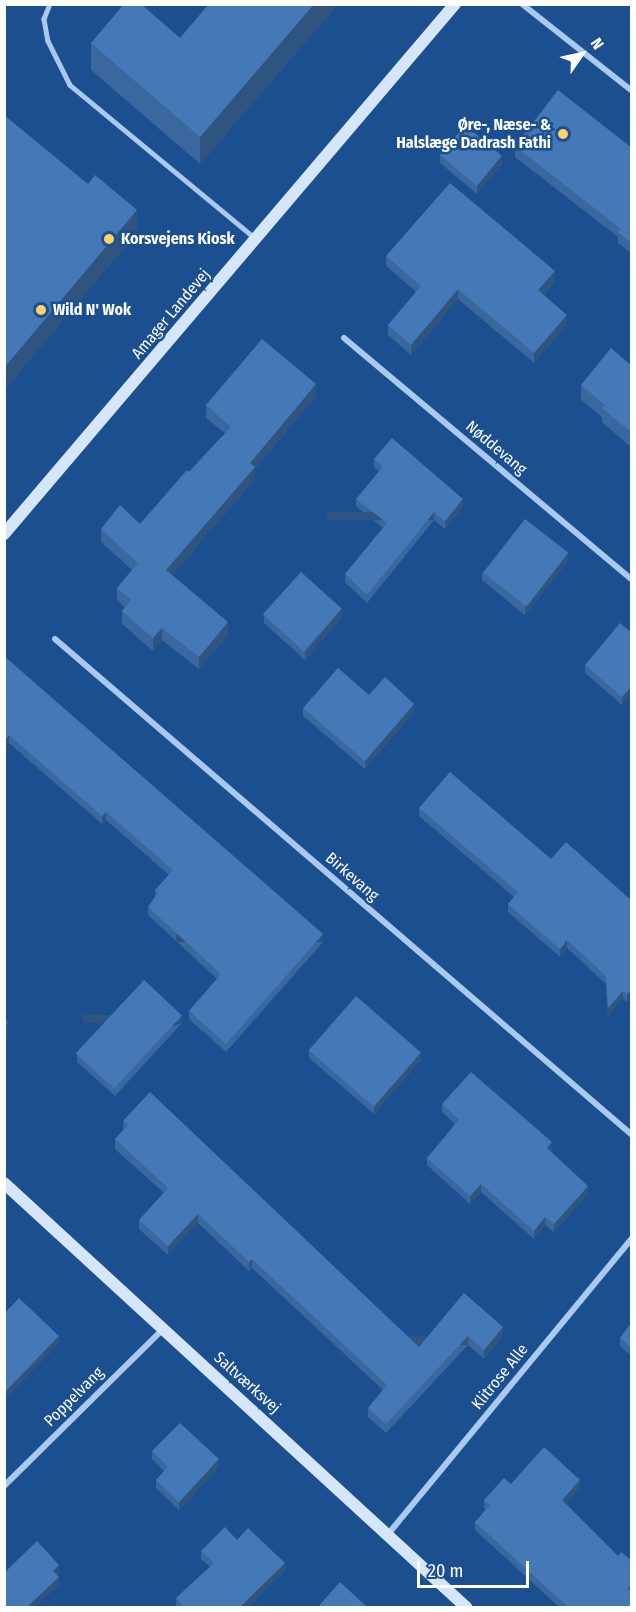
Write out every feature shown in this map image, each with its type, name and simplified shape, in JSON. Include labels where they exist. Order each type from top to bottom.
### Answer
[{"type":"street","name":"Amager Landevej","points":[[4,534],[455,4]]},
{"type":"street","points":[[522,4],[632,91]]},
{"type":"street","name":"Nøddevang","points":[[344,338],[632,580]]},
{"type":"street","name":"Birkevang","points":[[55,639],[632,1135]]},
{"type":"street","name":"Saltværksvej","points":[[4,1183],[388,1533],[467,1608]]},
{"type":"street","name":"Klitrose Alle","points":[[388,1533],[632,1238]]},
{"type":"street","name":"Poppelvang","points":[[4,1486],[163,1329]]},
{"type":"lane","points":[[50,4],[44,20],[48,41],[70,85],[256,239]]},
{"type":"building","points":[[124,4],[141,4],[180,38],[209,4],[314,4],[200,137],[91,43]]},
{"type":"building","points":[[558,90],[632,148],[632,244],[618,232],[621,229],[515,146]]},
{"type":"building","points":[[4,115],[88,184],[95,175],[137,210],[4,368]]},
{"type":"building","points":[[465,125],[502,156],[477,186],[440,155]]},
{"type":"building","points":[[450,183],[555,271],[538,290],[567,315],[534,353],[458,289],[411,345],[388,325],[421,286],[386,256]]},
{"type":"building","points":[[262,339],[316,384],[250,463],[255,467],[166,570],[228,622],[199,657],[162,628],[153,638],[122,611],[131,600],[117,588],[138,563],[101,529],[120,505],[140,524],[187,470],[189,472],[231,427],[206,405]]},
{"type":"building","points":[[611,348],[632,366],[632,433],[602,408],[605,405],[581,385]]},
{"type":"building","points":[[392,438],[463,499],[445,521],[434,512],[367,595],[345,574],[387,523],[356,499],[383,467],[374,459]]},
{"type":"building","points":[[525,519],[568,553],[526,606],[483,573]]},
{"type":"building","points":[[301,572],[342,609],[304,651],[263,614]]},
{"type":"building","points":[[620,623],[632,633],[632,686],[622,697],[585,665]]},
{"type":"building","points":[[4,656],[323,934],[226,1044],[189,1011],[221,974],[148,907],[158,893],[155,890],[173,870],[106,812],[102,816],[9,735],[4,741]]},
{"type":"building","points":[[338,668],[369,695],[385,677],[414,704],[365,761],[303,708]]},
{"type":"building","points":[[450,772],[551,859],[566,842],[632,901],[632,989],[627,994],[623,991],[608,1008],[606,976],[567,940],[560,949],[508,904],[518,892],[419,808]]},
{"type":"building","points":[[144,980],[182,1015],[114,1089],[76,1053]]},
{"type":"building","points":[[356,996],[421,1052],[374,1107],[309,1050]]},
{"type":"building","points":[[471,1072],[552,1142],[547,1148],[588,1186],[554,1224],[545,1217],[534,1231],[481,1184],[470,1196],[427,1158],[459,1120],[442,1104]]},
{"type":"building","points":[[150,1092],[419,1347],[464,1293],[503,1327],[484,1350],[468,1336],[386,1424],[368,1408],[387,1385],[252,1259],[249,1262],[198,1214],[168,1246],[139,1220],[168,1188],[115,1139],[128,1125],[123,1121]]},
{"type":"building","points":[[19,1298],[59,1336],[4,1393],[4,1314]]},
{"type":"building","points":[[632,1322],[632,1348],[620,1338]]},
{"type":"building","points":[[180,1423],[219,1459],[179,1502],[156,1480],[168,1467],[152,1451]]},
{"type":"building","points":[[544,1447],[580,1480],[562,1500],[618,1556],[621,1552],[632,1561],[632,1584],[628,1589],[632,1592],[632,1608],[569,1608],[475,1522],[490,1505],[484,1500],[504,1478],[511,1484]]},
{"type":"building","points":[[225,1527],[237,1540],[248,1528],[285,1563],[239,1608],[185,1608],[176,1598],[214,1563],[201,1551]]},
{"type":"building","points":[[37,1541],[59,1565],[53,1571],[59,1577],[26,1608],[4,1608],[4,1573]]},
{"type":"building","points":[[340,1582],[368,1608],[317,1608]]},
{"type":"place","name":"Øre-, Næse- & Halslæge Dadrash Fathi","points":[[563,134]]},
{"type":"place","name":"Korsvejens Kiosk","points":[[109,239]]},
{"type":"place","name":"Wild N' Wok","points":[[41,310]]}]
